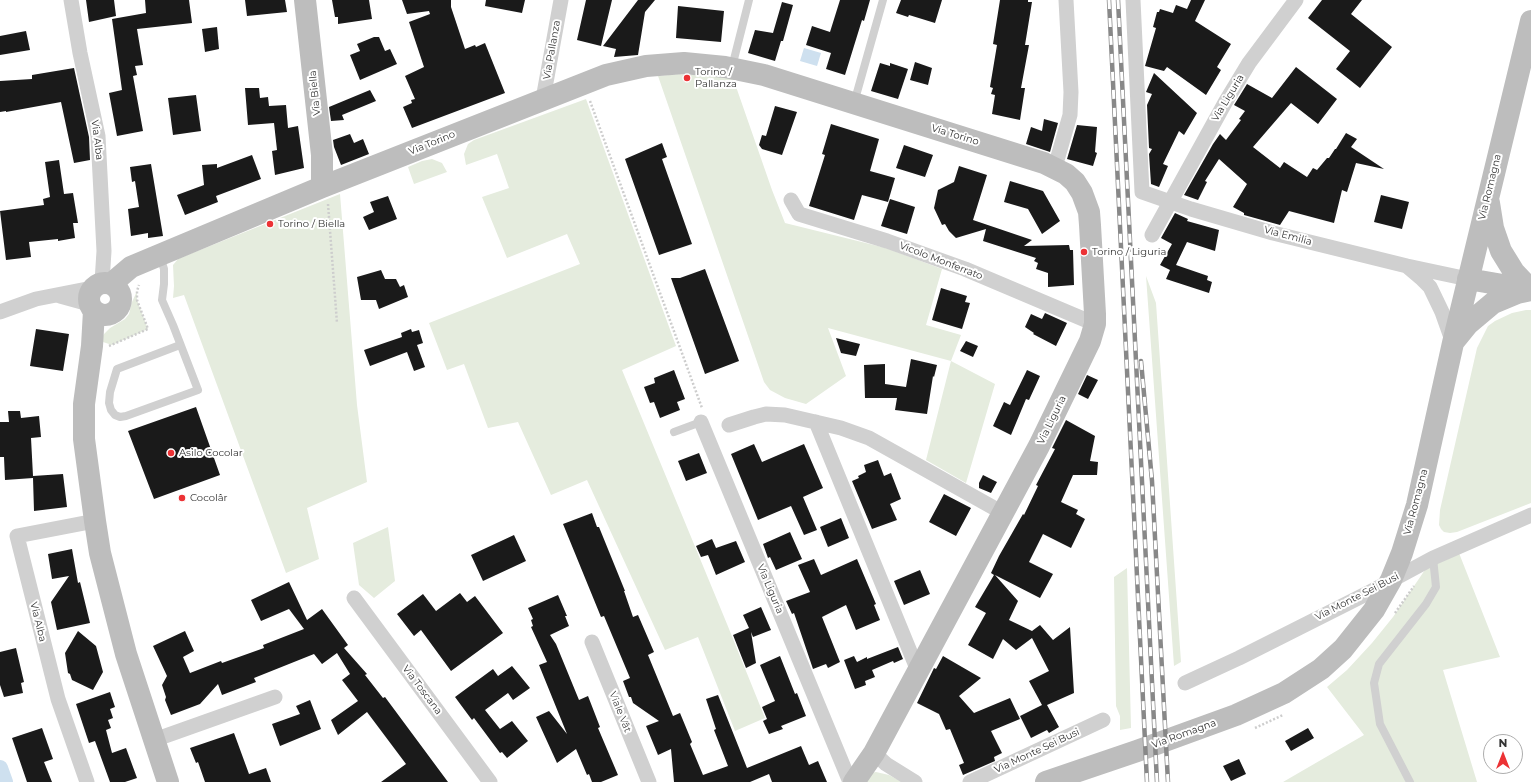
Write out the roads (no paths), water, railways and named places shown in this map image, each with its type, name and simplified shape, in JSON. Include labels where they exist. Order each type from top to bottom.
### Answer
[{"type":"main road","name":"Via Biella","points":[[305,0],[322,155],[322,187]]},
{"type":"main road","name":"Via Romagna","points":[[1046,782],[1130,754],[1236,715],[1290,690],[1321,669],[1343,649],[1374,610],[1391,580],[1410,530],[1420,493],[1468,279],[1531,21]]},
{"type":"main road","name":"Via Torino","points":[[147,267],[322,187],[606,75],[646,66],[684,63],[732,68],[764,75],[1055,168],[1066,174],[1075,182],[1082,193],[1089,212],[1094,264],[1095,324]]},
{"type":"main road","points":[[1488,195],[1490,215],[1501,252],[1514,272],[1531,290]]},
{"type":"main road","points":[[103,297],[147,267]]},
{"type":"main road","name":"Via Emilia","points":[[1468,279],[1531,290]]},
{"type":"main road","points":[[1453,343],[1468,324],[1493,303],[1516,293],[1531,290]]},
{"type":"main road","name":"Via Alba","points":[[103,297],[99,347],[84,404],[84,439],[100,553],[126,654],[168,782]]},
{"type":"main road","name":"Via Liguria","points":[[854,782],[874,753],[1039,446],[1090,341],[1095,324]]},
{"type":"street","name":"Via Alba","points":[[71,0],[80,52],[98,136],[104,251],[103,297]]},
{"type":"street","name":"Via Pallanza","points":[[543,99],[561,0]]},
{"type":"street","points":[[1055,168],[1070,115],[1071,92],[1066,0]]},
{"type":"street","points":[[1133,0],[1142,192],[1170,202]]},
{"type":"street","name":"Via Liguria","points":[[1152,235],[1230,94],[1249,63],[1296,0]]},
{"type":"street","name":"Vicolo Monferrato","points":[[791,200],[799,214],[888,241],[965,269],[1095,324]]},
{"type":"street","name":"Via Emilia","points":[[1170,202],[1273,233],[1407,266],[1468,279]]},
{"type":"street","name":"Via Emilia","points":[[1407,266],[1430,287],[1442,312],[1453,343]]},
{"type":"street","points":[[0,312],[55,294],[103,297]]},
{"type":"street","points":[[729,425],[766,414],[785,415],[841,428],[869,438],[1003,513]]},
{"type":"street","name":"Via Liguria","points":[[702,416],[850,782]]},
{"type":"street","points":[[816,422],[918,671]]},
{"type":"street","name":"Via Monte Sei Busi","points":[[1185,683],[1239,658],[1433,558],[1531,515]]},
{"type":"street","name":"Via Alba","points":[[87,782],[58,699],[17,536],[95,521]]},
{"type":"street","name":"Via Toscana","points":[[354,598],[490,782]]},
{"type":"street","name":"Viale Vât","points":[[592,642],[649,782]]},
{"type":"street","points":[[154,740],[275,697]]},
{"type":"street","name":"Via Monte Sei Busi","points":[[970,782],[1104,720]]},
{"type":"street","points":[[874,753],[886,764],[915,782]]},
{"type":"lane","points":[[732,68],[749,0]]},
{"type":"lane","points":[[854,104],[883,0]]},
{"type":"lane","points":[[147,267],[164,269],[162,300],[180,345],[198,390],[126,416],[120,417],[115,415],[111,410],[109,398],[117,369],[180,345]]},
{"type":"lane","points":[[674,432],[702,416]]},
{"type":"lane","points":[[1410,782],[1380,724],[1374,683],[1379,664],[1426,604],[1436,587],[1433,558]]},
{"type":"water","points":[[804,48],[821,53],[817,66],[800,61]]},
{"type":"waterway","points":[[0,768],[5,782]]},
{"type":"railway","points":[[1109,0],[1147,782]]},
{"type":"railway","points":[[1118,0],[1157,782]]},
{"type":"railway","points":[[1141,361],[1152,481],[1168,782]]},
{"type":"place","name":"Torino / Pallanza","points":[[687,78]]},
{"type":"place","name":"Torino / Biella","points":[[270,224]]},
{"type":"place","name":"Torino / Liguria","points":[[1084,252]]},
{"type":"place","name":"Asilo Cocolar","points":[[171,453]]},
{"type":"place","name":"Cocolâr","points":[[182,498]]}]
